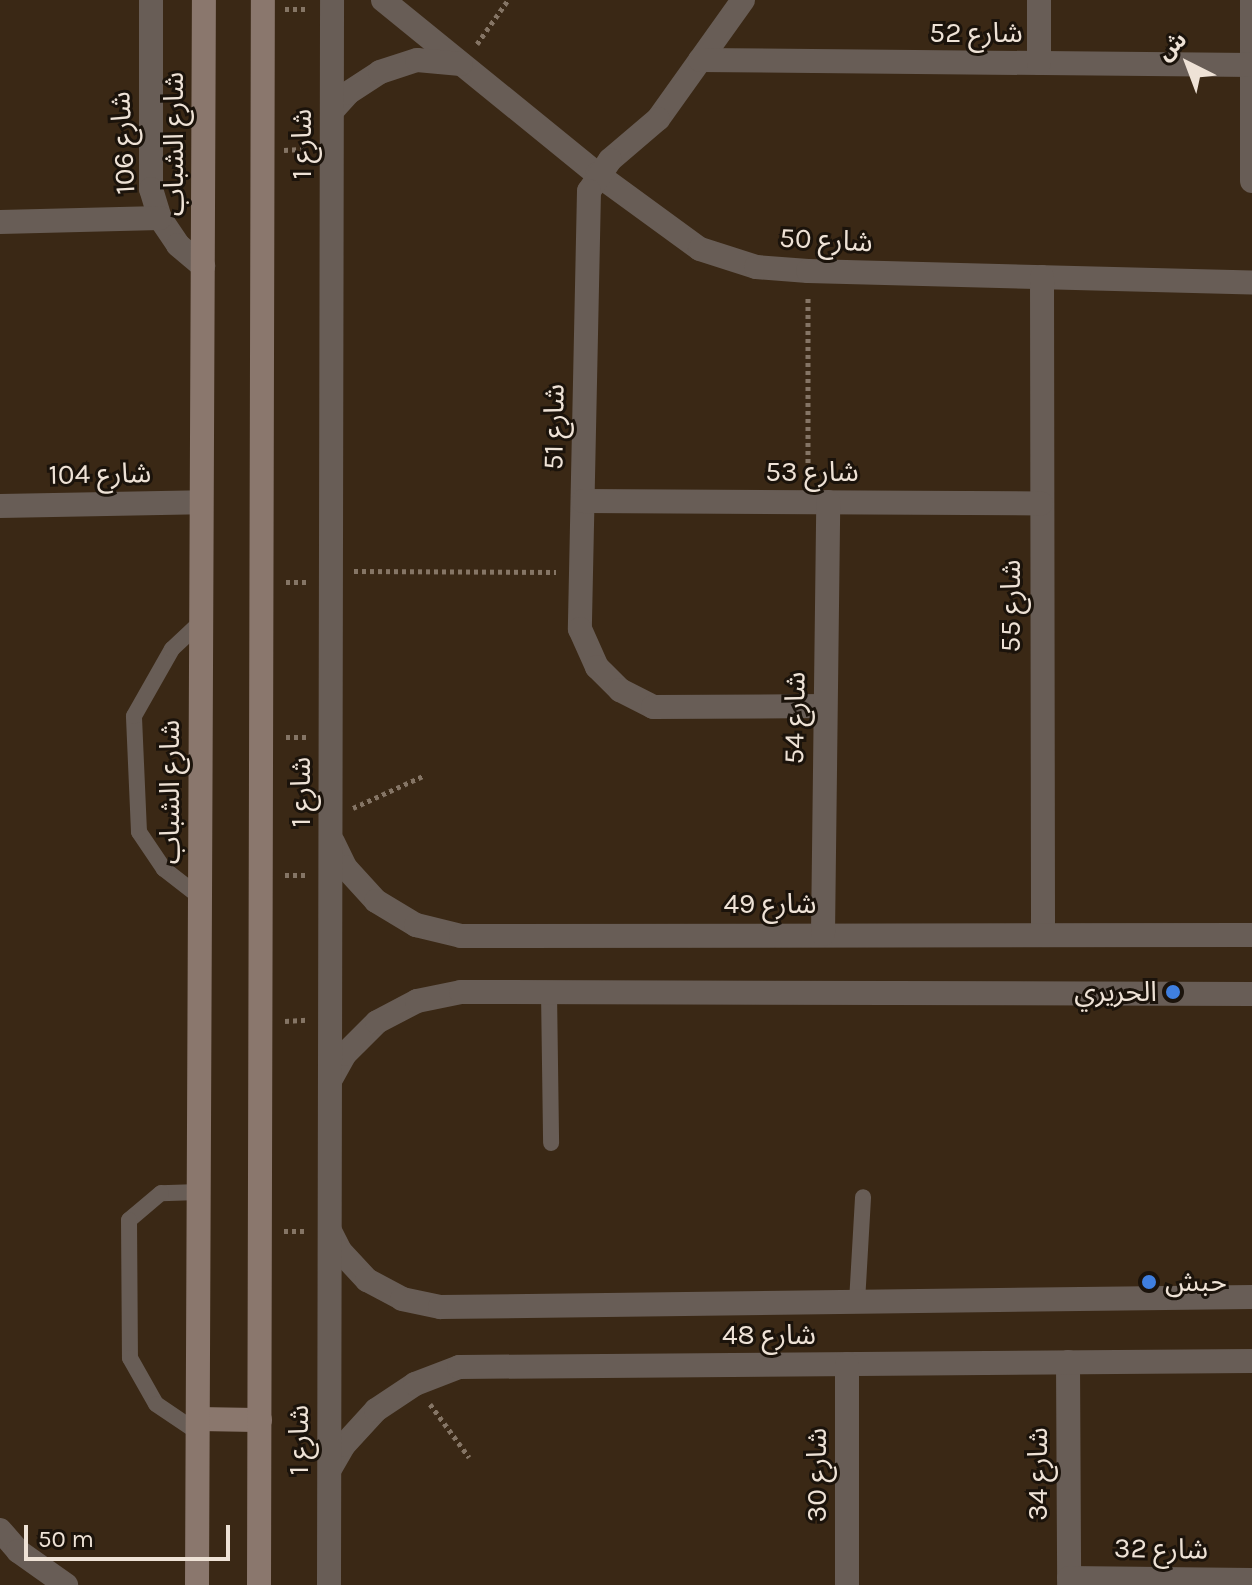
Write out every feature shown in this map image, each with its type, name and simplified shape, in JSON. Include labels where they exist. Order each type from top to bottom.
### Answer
[{"type":"street","name":"شارع 106","points":[[151,0],[151,189],[160,218],[178,245],[203,266]]},
{"type":"street","name":"شارع الشباب","points":[[197,1585],[204,0]]},
{"type":"street","points":[[259,1585],[263,0]]},
{"type":"street","name":"شارع 1","points":[[329,1585],[332,0]]},
{"type":"street","name":"شارع 50","points":[[383,0],[597,174],[700,249],[756,267],[808,271],[1252,283]]},
{"type":"street","points":[[597,174],[658,119],[743,0]]},
{"type":"street","points":[[1039,0],[1039,63]]},
{"type":"street","points":[[1252,0],[1252,181]]},
{"type":"street","points":[[332,111],[348,93],[380,72],[417,60],[463,64]]},
{"type":"street","name":"شارع 52","points":[[700,60],[1252,65]]},
{"type":"street","name":"شارع 51","points":[[597,174],[589,191],[580,629],[597,667],[620,690],[653,707],[825,706]]},
{"type":"street","points":[[0,222],[160,218]]},
{"type":"street","name":"شارع 55","points":[[1042,277],[1043,935]]},
{"type":"street","name":"شارع 53","points":[[583,501],[1041,503]]},
{"type":"street","name":"شارع 104","points":[[0,506],[201,502]]},
{"type":"street","name":"شارع 54","points":[[818,502],[825,706],[823,934]]},
{"type":"street","name":"شارع 49","points":[[331,828],[345,867],[376,901],[416,925],[461,936],[1252,935]]},
{"type":"street","points":[[330,1082],[345,1054],[377,1022],[417,1001],[461,992],[1252,994]]},
{"type":"street","name":"شارع 48","points":[[330,1231],[340,1251],[367,1280],[402,1299],[440,1307],[1252,1297]]},
{"type":"street","name":"شارع 48","points":[[329,1471],[344,1445],[376,1410],[415,1384],[459,1367],[1252,1361]]},
{"type":"street","name":"شارع 34","points":[[1068,1362],[1069,1581]]},
{"type":"street","name":"شارع 30","points":[[847,1364],[847,1585]]},
{"type":"street","points":[[199,1426],[260,1420]]},
{"type":"street","points":[[0,1530],[18,1551],[66,1585]]},
{"type":"street","name":"شارع 32","points":[[1069,1581],[1252,1580]]},
{"type":"lane","points":[[200,897],[164,869],[139,832],[134,716],[150,680],[201,622]]},
{"type":"lane","points":[[549,992],[551,1143]]},
{"type":"lane","points":[[199,1192],[161,1193],[144,1202],[129,1220],[130,1358],[156,1404],[199,1426]]},
{"type":"lane","points":[[857,1302],[863,1197]]},
{"type":"path","points":[[463,64],[508,0]]},
{"type":"path","points":[[808,271],[818,502]]},
{"type":"path","points":[[331,571],[581,572]]},
{"type":"path","points":[[261,736],[331,737]]},
{"type":"path","points":[[331,828],[423,776]]},
{"type":"path","points":[[415,1384],[469,1457]]},
{"type":"place","name":"الحريري","points":[[1173,992]]},
{"type":"place","name":"حبش","points":[[1149,1282]]}]
